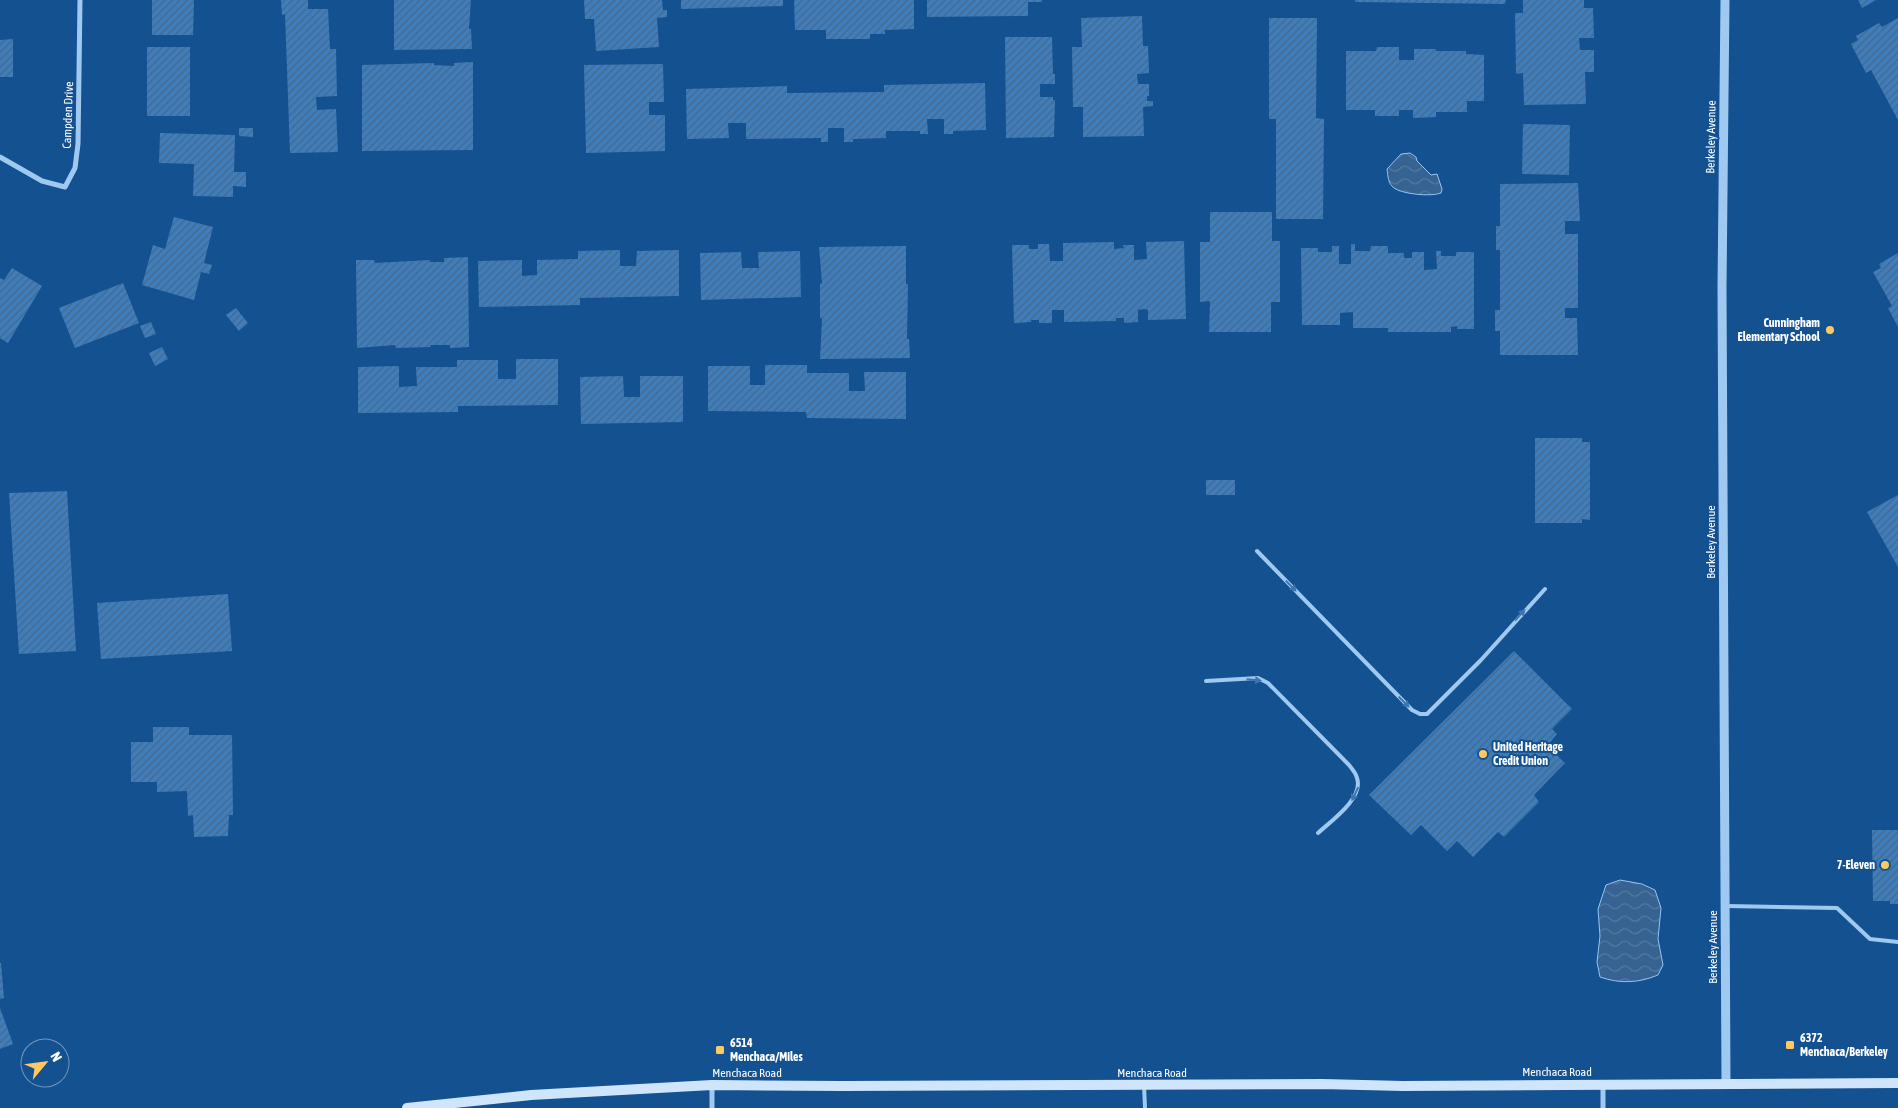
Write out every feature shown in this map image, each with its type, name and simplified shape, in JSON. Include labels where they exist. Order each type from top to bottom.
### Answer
[{"type":"main road","name":"Menchaca Road","points":[[408,1108],[532,1095],[712,1085],[1898,1083]]},
{"type":"street","name":"Campden Drive","points":[[0,157],[42,181],[65,187],[75,168],[78,144],[80,0]]},
{"type":"street","name":"Berkeley Avenue","points":[[1725,0],[1722,288],[1726,1084]]},
{"type":"street","points":[[1602,1108],[1604,1084]]},
{"type":"street","points":[[712,1085],[712,1108]]},
{"type":"lane","points":[[1256,551],[1412,710],[1420,714],[1427,714],[1481,660],[1545,589]]},
{"type":"lane","points":[[1206,681],[1258,678],[1268,683],[1349,765],[1357,777],[1359,785],[1357,793],[1349,804],[1318,833]]},
{"type":"lane","points":[[1726,906],[1837,908],[1870,940],[1898,942]]},
{"type":"lane","points":[[1144,1085],[1145,1108]]},
{"type":"water","points":[[1410,153],[1416,157],[1417,161],[1431,175],[1437,174],[1442,189],[1441,193],[1431,195],[1403,192],[1392,186],[1387,169],[1401,154]]},
{"type":"water","points":[[1620,880],[1642,884],[1655,890],[1661,908],[1658,939],[1663,965],[1658,975],[1644,980],[1622,982],[1600,977],[1597,962],[1600,936],[1598,909],[1606,885]]},
{"type":"building","points":[[152,0],[194,0],[193,35],[152,35]]},
{"type":"building","points":[[281,0],[308,0],[308,9],[328,9],[330,49],[336,49],[337,96],[316,97],[317,110],[336,109],[338,152],[290,153],[285,14],[282,15]]},
{"type":"building","points":[[394,0],[471,0],[469,29],[471,29],[472,49],[394,50]]},
{"type":"building","points":[[584,0],[662,0],[663,10],[667,10],[667,17],[657,18],[659,47],[596,51],[594,19],[585,19]]},
{"type":"building","points":[[681,0],[783,0],[783,6],[681,9]]},
{"type":"building","points":[[794,0],[914,0],[914,29],[885,30],[885,34],[870,34],[870,39],[826,39],[826,30],[795,30]]},
{"type":"building","points":[[927,0],[1042,0],[1042,2],[1028,2],[1028,16],[927,17]]},
{"type":"building","points":[[1355,0],[1506,0],[1505,4],[1355,2]]},
{"type":"building","points":[[1523,0],[1584,0],[1584,8],[1593,8],[1594,38],[1579,38],[1580,50],[1594,50],[1594,72],[1585,72],[1586,104],[1524,105],[1523,73],[1516,74],[1515,13],[1523,13]]},
{"type":"building","points":[[1858,0],[1876,0],[1862,8]]},
{"type":"building","points":[[1142,16],[1143,46],[1148,46],[1149,73],[1137,74],[1138,84],[1149,84],[1147,101],[1153,101],[1153,106],[1143,107],[1144,136],[1083,137],[1083,107],[1073,107],[1072,47],[1082,47],[1081,18]]},
{"type":"building","points":[[1269,18],[1317,18],[1316,118],[1324,119],[1323,219],[1276,219],[1276,119],[1269,119]]},
{"type":"building","points":[[1898,18],[1898,120],[1871,70],[1866,73],[1851,44],[1858,40],[1856,36],[1879,23],[1882,27]]},
{"type":"building","points":[[1005,37],[1052,37],[1055,84],[1040,84],[1040,97],[1053,97],[1053,100],[1055,100],[1054,137],[1006,138]]},
{"type":"building","points":[[13,39],[13,77],[0,77],[0,40]]},
{"type":"building","points":[[147,47],[190,47],[190,116],[147,116]]},
{"type":"building","points":[[1377,47],[1399,47],[1399,60],[1414,60],[1414,49],[1466,51],[1466,54],[1484,55],[1484,101],[1467,101],[1467,112],[1436,112],[1436,117],[1413,118],[1413,110],[1399,110],[1399,116],[1375,116],[1375,110],[1346,110],[1346,51],[1376,51]]},
{"type":"building","points":[[473,62],[473,150],[362,151],[362,65],[434,63],[434,65],[454,66],[454,63]]},
{"type":"building","points":[[663,64],[664,102],[649,102],[649,115],[665,115],[665,151],[586,153],[584,65]]},
{"type":"building","points":[[985,83],[986,130],[953,131],[953,134],[944,134],[944,119],[927,119],[928,134],[920,134],[920,131],[886,131],[886,138],[853,139],[853,142],[844,142],[844,128],[828,128],[828,142],[821,142],[821,138],[746,139],[746,123],[728,123],[729,138],[687,139],[686,89],[787,86],[787,93],[884,92],[884,85]]},
{"type":"building","points":[[1523,124],[1570,125],[1569,175],[1522,174]]},
{"type":"building","points":[[239,128],[253,128],[253,137],[239,136]]},
{"type":"building","points":[[160,133],[235,135],[234,172],[246,172],[246,187],[233,186],[233,197],[193,196],[194,164],[159,163]]},
{"type":"building","points":[[1578,183],[1580,221],[1565,221],[1565,234],[1578,234],[1578,308],[1565,308],[1565,318],[1577,318],[1578,355],[1500,355],[1500,331],[1495,331],[1495,310],[1500,310],[1500,250],[1496,250],[1496,226],[1500,226],[1500,184]]},
{"type":"building","points":[[1210,212],[1272,212],[1272,241],[1280,241],[1280,302],[1271,302],[1271,332],[1209,332],[1210,301],[1200,302],[1200,242],[1210,242]]},
{"type":"building","points":[[174,217],[213,227],[204,263],[212,265],[209,274],[201,272],[194,300],[142,285],[153,245],[165,249]]},
{"type":"building","points":[[1184,241],[1186,319],[1148,320],[1148,310],[1144,309],[1138,310],[1138,322],[1124,323],[1124,318],[1116,318],[1116,321],[1064,322],[1064,310],[1052,310],[1052,323],[1039,323],[1039,320],[1031,320],[1031,322],[1014,323],[1012,245],[1029,245],[1029,249],[1038,249],[1038,244],[1049,244],[1050,261],[1063,261],[1063,243],[1114,242],[1114,249],[1124,248],[1123,245],[1134,245],[1134,260],[1147,259],[1146,242]]},
{"type":"building","points":[[1351,244],[1355,244],[1355,251],[1370,251],[1371,246],[1388,246],[1388,253],[1404,253],[1404,258],[1412,258],[1412,252],[1424,252],[1424,270],[1437,269],[1436,251],[1441,251],[1441,256],[1456,256],[1456,252],[1474,252],[1474,329],[1457,329],[1457,326],[1451,327],[1451,332],[1388,332],[1388,328],[1353,328],[1353,312],[1340,313],[1340,325],[1302,325],[1301,248],[1318,248],[1318,252],[1332,252],[1332,246],[1339,246],[1339,264],[1351,264]]},
{"type":"building","points":[[906,246],[906,284],[908,284],[907,339],[909,339],[910,358],[820,359],[822,318],[820,318],[820,284],[822,283],[819,247]]},
{"type":"building","points":[[620,250],[620,266],[636,266],[637,251],[679,250],[679,296],[580,298],[580,305],[479,307],[478,261],[522,260],[522,276],[537,275],[537,260],[578,259],[578,251]]},
{"type":"building","points":[[800,251],[801,297],[701,300],[700,253],[741,252],[742,268],[759,268],[758,252]]},
{"type":"building","points":[[1898,253],[1898,327],[1888,308],[1892,306],[1873,272],[1881,268],[1879,264]]},
{"type":"building","points":[[468,257],[469,347],[450,348],[450,345],[430,345],[431,347],[396,348],[395,345],[357,348],[356,260],[374,260],[375,263],[430,260],[430,262],[444,262],[444,258]]},
{"type":"building","points":[[12,268],[42,286],[8,343],[0,338],[0,278],[4,280]]},
{"type":"building","points":[[123,283],[139,323],[75,348],[59,308]]},
{"type":"building","points":[[236,308],[248,323],[239,331],[226,315]]},
{"type":"building","points":[[151,322],[156,334],[145,338],[140,326]]},
{"type":"building","points":[[162,347],[168,359],[155,366],[149,353]]},
{"type":"building","points":[[516,359],[558,359],[558,405],[458,406],[458,412],[358,413],[358,367],[399,366],[399,387],[417,386],[416,367],[457,367],[457,360],[498,360],[498,379],[516,379]]},
{"type":"building","points":[[765,365],[807,365],[807,373],[849,373],[849,391],[865,391],[864,372],[906,372],[906,419],[807,418],[806,412],[708,411],[708,366],[750,366],[750,385],[765,385]]},
{"type":"building","points":[[623,376],[624,397],[640,397],[640,376],[683,376],[683,422],[581,424],[580,377]]},
{"type":"building","points":[[1535,438],[1582,438],[1582,442],[1590,442],[1590,520],[1582,519],[1582,523],[1535,523]]},
{"type":"building","points":[[1206,480],[1235,480],[1235,495],[1206,495]]},
{"type":"building","points":[[67,491],[76,651],[19,654],[9,493]]},
{"type":"building","points":[[1898,495],[1898,567],[1867,512]]},
{"type":"building","points":[[228,594],[232,651],[101,659],[97,603]]},
{"type":"building","name":"United Heritage Credit Union","points":[[1514,651],[1572,709],[1552,729],[1557,734],[1547,746],[1565,763],[1534,795],[1539,802],[1504,837],[1498,832],[1473,857],[1457,841],[1447,851],[1421,825],[1411,835],[1369,795]]},
{"type":"building","points":[[153,727],[189,727],[189,735],[232,735],[233,815],[229,815],[228,836],[194,837],[193,815],[188,816],[187,791],[157,792],[157,782],[131,782],[131,742],[153,742]]},
{"type":"building","name":"7-Eleven","points":[[1872,830],[1898,830],[1898,904],[1890,904],[1890,901],[1873,901]]},
{"type":"building","points":[[0,963],[4,998],[0,999]]},
{"type":"building","points":[[0,1008],[13,1044],[0,1049]]},
{"type":"place","name":"Cunningham Elementary School","points":[[1830,330]]},
{"type":"place","name":"United Heritage Credit Union","points":[[1483,754]]},
{"type":"place","name":"7-Eleven","points":[[1885,865]]},
{"type":"place","name":"6372 Menchaca/Berkeley","points":[[1790,1045]]},
{"type":"place","name":"6514 Menchaca/Miles","points":[[720,1050]]}]
